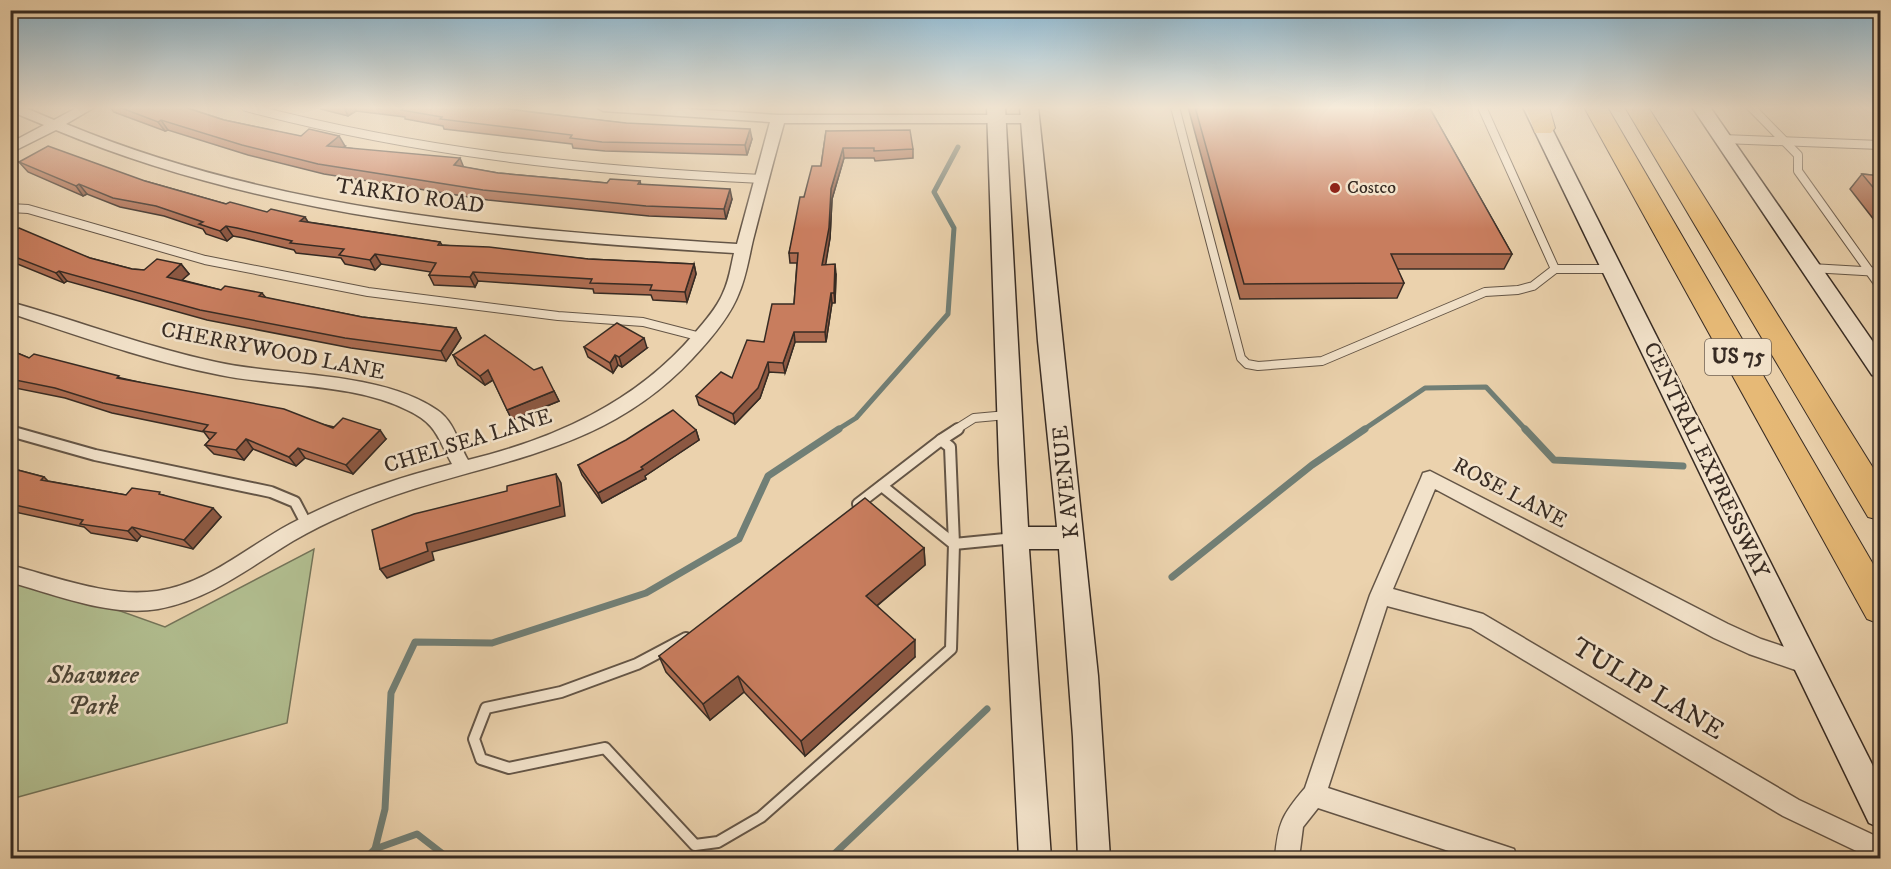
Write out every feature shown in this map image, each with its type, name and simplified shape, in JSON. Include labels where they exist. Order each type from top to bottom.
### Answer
[{"type":"highway","name":"US 75","points":[[1618,148],[1881,608]]},
{"type":"highway","name":"US 75","points":[[1661,148],[1881,507]]},
{"type":"main road","points":[[998,148],[1015,538],[1035,858]]},
{"type":"main road","name":"K AVENUE","points":[[1033,148],[1053,372],[1079,615],[1094,858]]},
{"type":"main road","name":"CENTRAL EXPRESSWAY","points":[[1554,148],[1881,812]]},
{"type":"main road","points":[[1729,148],[1881,369]]},
{"type":"main road","points":[[1015,538],[1072,538]]},
{"type":"street","name":"TARKIO ROAD","points":[[113,148],[226,183],[330,206],[414,220],[512,232],[744,249]]},
{"type":"street","name":"CHELSEA LANE","points":[[10,573],[140,602],[177,596],[204,585],[308,525],[354,502],[410,482],[490,462],[572,434],[607,417],[647,390],[717,318],[731,294],[770,148]]},
{"type":"street","name":"CHERRYWOOD LANE","points":[[10,306],[125,345],[219,369],[403,399],[432,415],[450,433],[453,453],[463,468]]},
{"type":"street","name":"ROSE LANE","points":[[1287,858],[1292,822],[1314,795],[1380,595],[1430,478],[1721,631],[1756,647],[1807,664]]},
{"type":"street","name":"TULIP LANE","points":[[1380,595],[1476,620],[1791,808],[1881,850]]},
{"type":"street","points":[[1314,795],[1505,858]]},
{"type":"lane","points":[[434,148],[487,157],[619,171],[762,179]]},
{"type":"lane","points":[[1186,148],[1240,358],[1247,364],[1258,366],[1322,361],[1485,292],[1518,290],[1533,286],[1555,269],[1612,269]]},
{"type":"lane","points":[[1500,148],[1555,269]]},
{"type":"lane","points":[[1792,148],[1798,155],[1798,171],[1881,286]]},
{"type":"lane","points":[[10,208],[28,208],[205,260],[368,292],[558,316],[643,322],[701,337]]},
{"type":"lane","points":[[1811,268],[1881,272]]},
{"type":"lane","points":[[848,512],[941,440],[974,418],[1010,415]]},
{"type":"lane","points":[[10,431],[95,455],[271,492],[295,502],[308,525]]},
{"type":"lane","points":[[693,634],[637,664],[561,692],[486,708],[474,739],[481,759],[509,768],[605,748],[695,845],[718,842],[761,817],[951,649],[954,544],[950,447],[941,440]]},
{"type":"lane","points":[[882,486],[954,544],[1015,538]]},
{"type":"green space","name":"Shawnee Park","points":[[314,549],[287,723],[11,799],[11,572],[165,627]]},
{"type":"building","points":[[45,148],[52,148],[145,181],[226,204],[230,202],[267,212],[271,209],[305,217],[300,221],[440,242],[438,245],[489,247],[588,259],[694,264],[685,292],[650,290],[652,285],[590,283],[592,279],[473,272],[470,277],[429,275],[436,263],[375,254],[370,260],[339,255],[344,249],[290,243],[292,241],[237,228],[226,226],[220,231],[199,224],[203,222],[156,206],[113,198],[79,184],[76,186],[19,162]]},
{"type":"building","points":[[252,148],[344,148],[460,158],[454,165],[498,173],[607,183],[610,179],[640,181],[638,184],[730,189],[724,209],[646,206],[483,190],[318,164]]},
{"type":"building","points":[[824,148],[913,148],[874,151],[874,148],[843,148],[831,189],[829,228],[822,265],[835,264],[834,293],[831,293],[825,332],[794,332],[783,363],[768,362],[758,388],[733,414],[696,396],[721,372],[732,378],[747,340],[764,342],[772,304],[794,304],[798,253],[789,253],[800,197],[804,197],[812,166],[821,166]]},
{"type":"building","name":"Costco","points":[[1206,148],[1452,148],[1512,254],[1391,254],[1404,283],[1244,284]]},
{"type":"building","points":[[1862,174],[1881,176],[1881,197]]},
{"type":"building","points":[[19,228],[90,258],[132,269],[144,270],[157,259],[181,264],[167,277],[221,290],[225,286],[262,293],[259,296],[362,317],[456,328],[441,351],[345,338],[200,310],[59,271],[56,273],[10,255],[10,233]]},
{"type":"building","points":[[617,323],[644,338],[619,357],[615,355],[610,363],[584,347]]},
{"type":"building","points":[[485,335],[534,370],[542,367],[554,391],[507,410],[488,370],[480,376],[453,355]]},
{"type":"building","points":[[10,350],[29,358],[34,354],[119,376],[117,378],[284,409],[333,428],[343,418],[380,430],[346,465],[298,448],[289,457],[246,439],[236,450],[205,445],[216,433],[203,431],[208,425],[103,403],[55,388],[10,379]]},
{"type":"building","points":[[673,410],[696,430],[641,467],[643,469],[598,493],[578,465],[626,440]]},
{"type":"building","points":[[10,468],[44,477],[41,480],[126,495],[132,488],[160,492],[159,494],[213,508],[184,540],[132,527],[128,531],[80,524],[83,520],[10,504]]},
{"type":"building","points":[[556,474],[560,506],[426,543],[428,551],[380,569],[372,530],[414,514],[507,491],[507,486]]},
{"type":"building","points":[[865,498],[924,548],[866,596],[915,640],[801,741],[738,676],[703,704],[659,656]]},
{"type":"waterway","points":[[837,430],[856,418],[948,314],[954,228],[934,192],[958,148]]},
{"type":"waterway","points":[[1363,430],[1425,388],[1486,387],[1526,430]]},
{"type":"waterway","points":[[375,849],[385,809],[391,693],[415,642],[492,643],[646,593],[739,539],[768,476],[839,429]]},
{"type":"waterway","points":[[1172,577],[1312,465],[1365,429]]},
{"type":"waterway","points":[[1525,429],[1554,460],[1683,466]]},
{"type":"waterway","points":[[830,858],[987,709]]},
{"type":"waterway","points":[[375,849],[417,834],[448,858]]},
{"type":"waterway","points":[[366,858],[375,849]]},
{"type":"place","name":"Costco","points":[[1335,188]]}]
